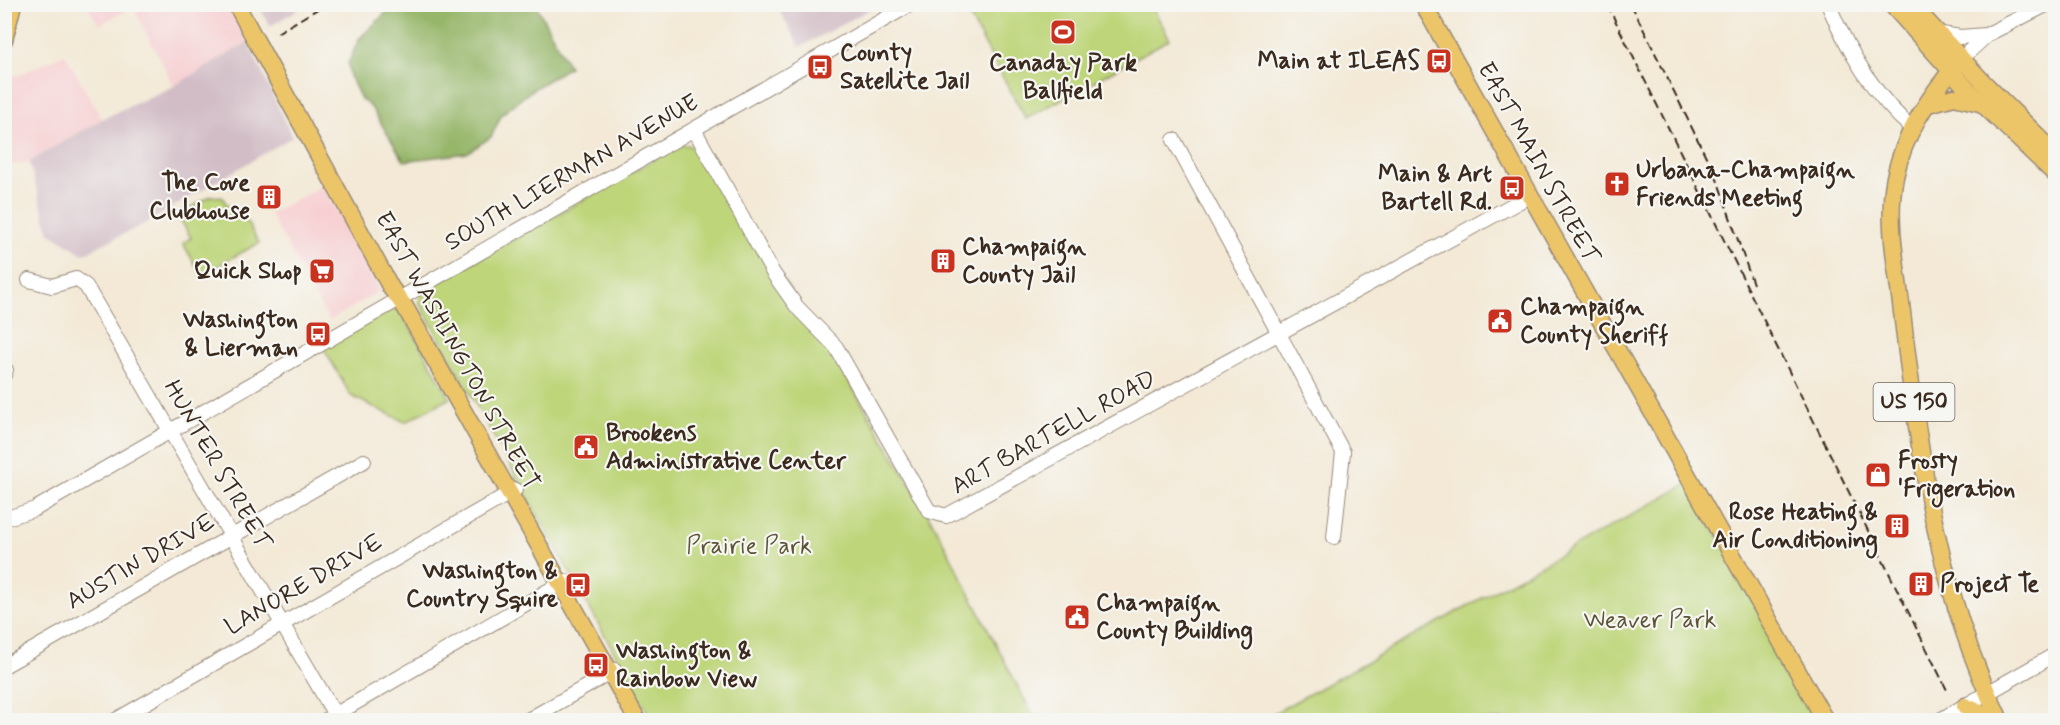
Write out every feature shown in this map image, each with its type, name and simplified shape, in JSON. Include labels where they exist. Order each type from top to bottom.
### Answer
[{"type":"main road","points":[[4,40],[13,4]]},
{"type":"main road","name":"EAST WASHINGTON STREET","points":[[236,4],[613,671],[644,720]]},
{"type":"main road","name":"EAST WASHINGTON STREET","points":[[242,4],[402,297]]},
{"type":"main road","name":"EAST MAIN STREET","points":[[1423,4],[1825,720]]},
{"type":"main road","points":[[1891,4],[2055,154]]},
{"type":"main road","points":[[1911,4],[1936,33],[1980,103],[2055,175]]},
{"type":"main road","name":"US 150","points":[[1956,65],[1913,129],[1897,168],[1892,209],[1908,359],[1937,539],[1960,623],[1998,720]]},
{"type":"main road","points":[[1928,104],[1954,97],[1980,103]]},
{"type":"main road","name":"EAST WASHINGTON STREET","points":[[613,671],[637,720]]},
{"type":"main road","points":[[1965,706],[1998,720]]},
{"type":"street","name":"SOUTH LIERMAN AVENUE","points":[[4,519],[35,509],[911,4]]},
{"type":"street","points":[[1828,4],[1848,45],[1882,99],[1913,129]]},
{"type":"street","points":[[1956,65],[1988,34],[2048,4]]},
{"type":"street","points":[[1936,33],[1960,37],[1988,34]]},
{"type":"street","name":"ART BARTELL ROAD","points":[[694,129],[773,273],[797,307],[836,347],[921,498],[933,514],[946,516],[1529,196]]},
{"type":"street","points":[[1174,140],[1343,452],[1334,537]]},
{"type":"street","name":"HUNTER STREET","points":[[30,280],[52,286],[76,279],[86,286],[283,623],[333,719]]},
{"type":"street","name":"AUSTIN DRIVE","points":[[4,666],[31,653],[232,535],[364,461]]},
{"type":"street","name":"LANORE DRIVE","points":[[116,720],[512,492]]},
{"type":"street","points":[[333,719],[563,582]]},
{"type":"street","points":[[1940,720],[2055,654]]},
{"type":"street","points":[[528,720],[613,671]]},
{"type":"shaded area","points":[[87,5],[227,5],[248,42],[174,86],[133,7],[99,25]]},
{"type":"shaded area","points":[[258,5],[306,5],[270,26]]},
{"type":"shaded area","points":[[776,5],[878,5],[800,47]]},
{"type":"shaded area","points":[[248,42],[292,137],[146,223],[83,254],[49,232],[29,162],[102,119],[174,86]]},
{"type":"shaded area","points":[[65,54],[102,119],[29,162],[5,166],[6,72],[17,76]]},
{"type":"shaded area","points":[[323,185],[381,290],[329,321],[270,214]]},
{"type":"green space","points":[[394,5],[536,5],[569,67],[532,90],[502,114],[491,137],[467,153],[404,161],[371,107],[361,99],[350,76],[348,64],[359,39]]},
{"type":"green space","points":[[963,5],[1151,5],[1170,39],[1026,119]]},
{"type":"green space","name":"Prairie Park","points":[[688,145],[697,151],[834,356],[936,528],[1035,720],[652,720],[419,302],[422,291],[678,146]]},
{"type":"green space","points":[[211,196],[222,197],[233,214],[240,210],[259,243],[201,275],[183,243],[191,238],[178,215]]},
{"type":"green space","points":[[391,309],[400,310],[450,398],[405,422],[351,396],[323,347]]},
{"type":"green space","name":"Weaver Park","points":[[1689,483],[1822,720],[1262,720]]},
{"type":"railway","points":[[277,33],[326,4]]},
{"type":"railway","points":[[1607,4],[1947,690]]},
{"type":"railway","points":[[1631,4],[1717,179],[1753,284]]},
{"type":"place","name":"Canaday Park Ballfield","points":[[1063,32]]},
{"type":"place","name":"Main at ILEAS","points":[[1439,61]]},
{"type":"place","name":"County Satellite Jail","points":[[820,67]]},
{"type":"place","name":"Urbana-Champaign Friends Meeting","points":[[1617,184]]},
{"type":"place","name":"Main & Art Bartell Rd.","points":[[1512,188]]},
{"type":"place","name":"The Cove Clubhouse","points":[[269,197]]},
{"type":"place","name":"Champaign County Jail","points":[[943,261]]},
{"type":"place","name":"Quick Shop","points":[[322,271]]},
{"type":"place","name":"Champaign County Sheriff","points":[[1500,321]]},
{"type":"place","name":"Washington & Lierman","points":[[318,334]]},
{"type":"place","name":"Brookens Administrative Center","points":[[586,447]]},
{"type":"place","name":"Frosty 'Frigeration","points":[[1878,475]]},
{"type":"place","name":"Rose Heating & Air Conditioning","points":[[1897,526]]},
{"type":"place","name":"Project Te","points":[[1921,584]]},
{"type":"place","name":"Washington & Country Squire","points":[[578,585]]},
{"type":"place","name":"Champaign County Building","points":[[1077,617]]},
{"type":"place","name":"Washington & Rainbow View","points":[[596,665]]}]
